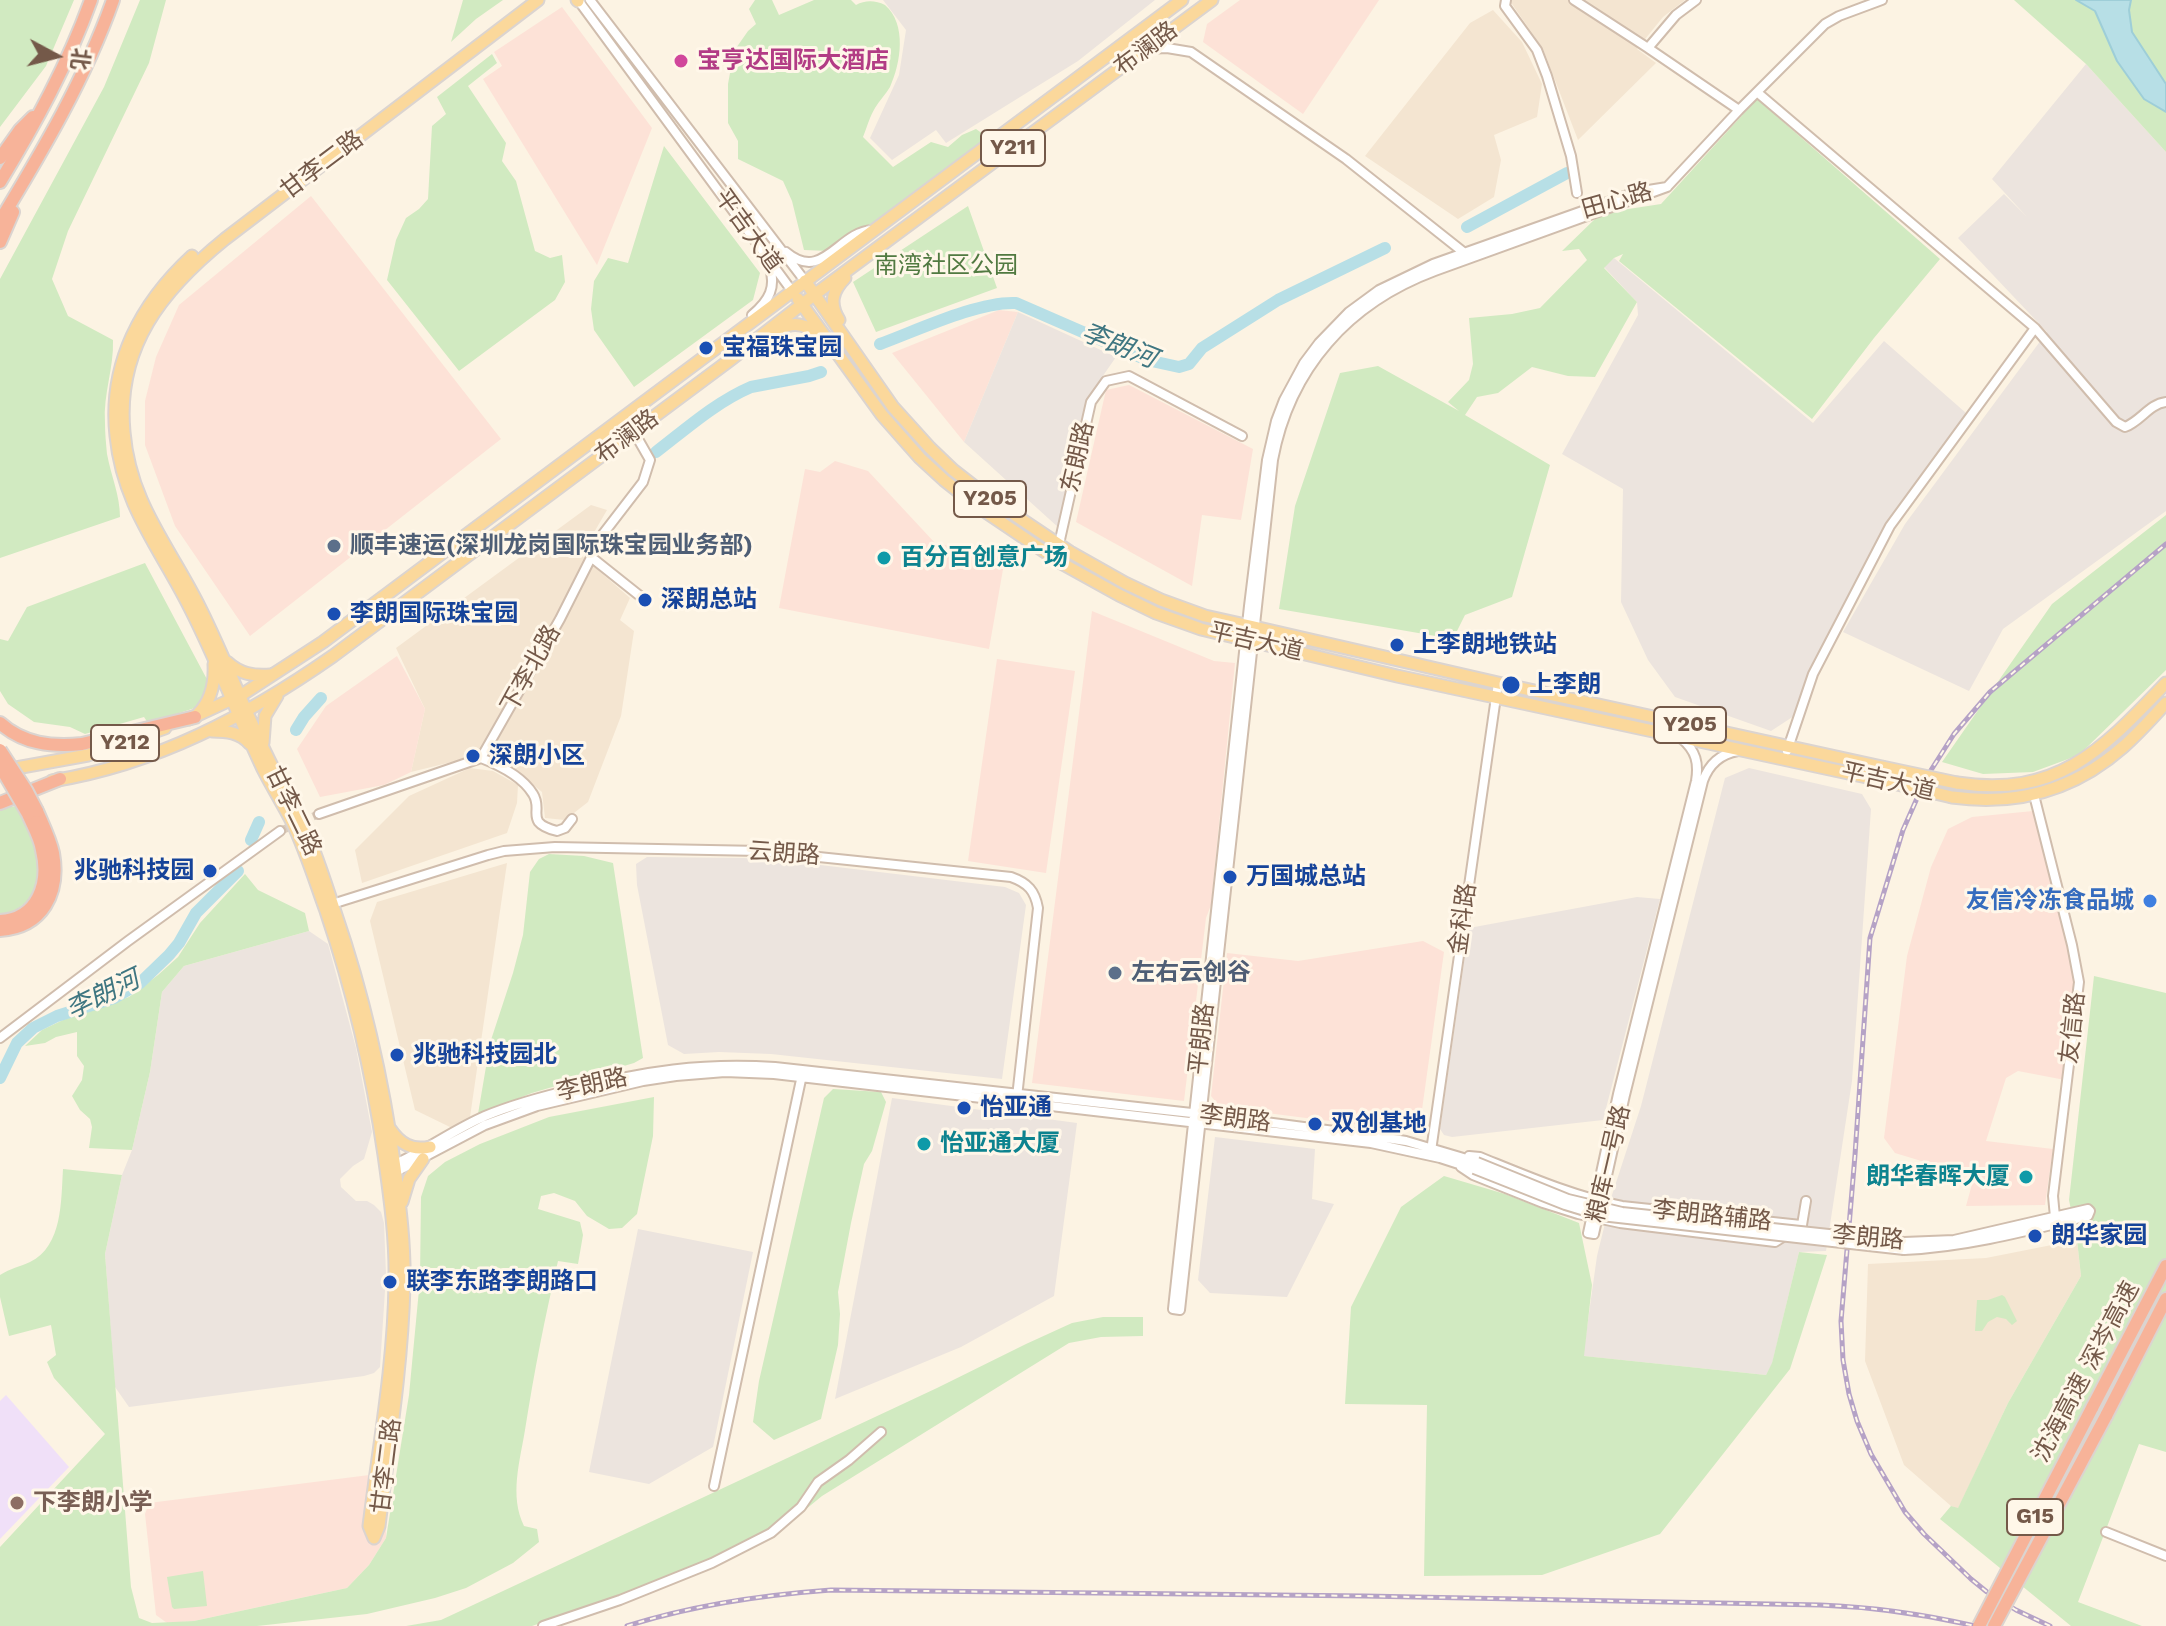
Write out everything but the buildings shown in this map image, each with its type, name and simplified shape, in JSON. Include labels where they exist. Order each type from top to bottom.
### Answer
[{"type":"highway","points":[[0,182],[44,106],[91,0]]},
{"type":"highway","points":[[0,221],[63,115],[113,0]]},
{"type":"highway","points":[[0,158],[20,130],[44,106]]},
{"type":"highway","points":[[0,242],[28,176]]},
{"type":"highway","points":[[0,723],[31,741],[65,746],[195,717]]},
{"type":"highway","points":[[0,750],[26,790],[45,862],[41,894],[31,908],[10,921],[0,921]]},
{"type":"highway","points":[[0,769],[33,813],[53,852],[53,889],[39,915],[25,924],[0,930]]},
{"type":"highway","points":[[0,803],[60,779]]},
{"type":"highway","name":"沈海高速 深岑高速","points":[[1979,1626],[2166,1266]]},
{"type":"highway","name":"沈海高速 深岑高速","points":[[1994,1626],[2166,1299]]},
{"type":"main road","name":"甘李二路","points":[[328,905],[372,1037],[390,1129],[391,1170],[395,1283],[390,1359],[369,1526],[374,1538],[379,1526],[399,1361],[404,1283],[400,1214],[391,1170],[376,1104],[363,1039],[308,835],[258,748],[218,658],[132,504],[119,460],[115,396],[123,358],[137,323],[161,289],[196,253],[526,0]]},
{"type":"main road","name":"甘李二路","points":[[218,658],[200,607],[146,512],[132,478],[124,436],[124,398],[131,361],[145,327],[167,293],[200,259],[538,0]]},
{"type":"main road","name":"布澜路","points":[[0,769],[88,755],[139,739],[195,717],[278,673],[1182,0]]},
{"type":"main road","name":"布澜路","points":[[0,789],[92,774],[133,762],[203,733],[282,691],[1212,0]]},
{"type":"main road","points":[[859,359],[854,341],[834,310],[833,297],[841,282],[864,258]]},
{"type":"main road","name":"平吉大道","points":[[805,281],[893,407],[953,470],[1059,544],[1125,583],[1205,616],[1788,747],[1957,783],[2000,787],[2040,780],[2099,749],[2166,683]]},
{"type":"main road","name":"平吉大道","points":[[792,291],[882,415],[944,480],[1063,564],[1156,613],[1201,629],[1679,737],[1977,800],[2036,794],[2063,785],[2107,761],[2166,703]]},
{"type":"main road","points":[[730,360],[739,359],[791,324],[815,332],[843,361]]},
{"type":"main road","points":[[195,717],[212,691],[218,658],[247,674],[278,673]]},
{"type":"main road","points":[[203,733],[233,733],[258,748],[265,716],[282,691]]},
{"type":"main road","points":[[390,1129],[408,1146],[430,1147]]},
{"type":"main road","points":[[400,1214],[409,1179],[423,1159]]},
{"type":"street","name":"平吉大道","points":[[578,0],[792,291]]},
{"type":"street","name":"平吉大道","points":[[590,0],[805,281]]},
{"type":"street","points":[[1506,0],[1505,6],[1537,50],[1547,76],[1571,156],[1577,193]]},
{"type":"street","points":[[1574,0],[1739,110],[1832,19],[1882,0]]},
{"type":"street","points":[[1648,48],[1676,15],[1696,0]]},
{"type":"street","points":[[1147,49],[1191,52],[1346,159],[1467,256]]},
{"type":"street","points":[[1758,93],[2035,328],[2116,422],[2125,427],[2142,418],[2156,404],[2166,402]]},
{"type":"street","name":"田心路","points":[[1250,626],[1268,450],[1276,421],[1295,379],[1319,343],[1364,300],[1399,279],[1636,192],[1667,187],[1739,110]]},
{"type":"street","points":[[771,237],[789,255],[814,262],[863,231],[873,230]]},
{"type":"street","points":[[743,329],[767,300],[772,289],[770,267],[752,237]]},
{"type":"street","points":[[1785,759],[1813,674],[1890,526],[2035,328]]},
{"type":"street","name":"东朗路","points":[[1059,544],[1091,402],[1106,381],[1129,376],[1242,436]]},
{"type":"street","name":"下李北路","points":[[481,758],[611,522],[638,491],[648,471],[650,460],[634,432]]},
{"type":"street","points":[[591,557],[640,596]]},
{"type":"street","name":"平朗路","points":[[1176,1309],[1250,626]]},
{"type":"street","name":"金科路","points":[[1430,1152],[1498,683]]},
{"type":"street","name":"粮库一号路","points":[[1599,1201],[1615,1106],[1696,781],[1695,754],[1679,737]]},
{"type":"street","name":"粮库一号路","points":[[1595,1218],[1703,781],[1717,759],[1743,751]]},
{"type":"street","points":[[319,814],[481,758],[496,764],[530,790],[536,797],[537,820],[541,826],[557,831],[565,828],[572,819]]},
{"type":"street","name":"友信路","points":[[2036,794],[2079,982],[2053,1196],[2058,1216]]},
{"type":"street","points":[[0,1038],[280,831]]},
{"type":"street","name":"云朗路","points":[[328,905],[488,855],[555,847],[761,851],[1011,877],[1030,887],[1036,896],[1038,908],[1016,1098]]},
{"type":"street","name":"李朗路","points":[[391,1170],[481,1118],[535,1098],[641,1073],[727,1065],[1373,1136],[1460,1160],[1568,1199],[1622,1212],[1904,1246],[1955,1246],[2088,1212],[1954,1240],[1904,1246]]},
{"type":"street","name":"李朗路","points":[[391,1170],[423,1159],[510,1114],[643,1081],[725,1072],[802,1074]]},
{"type":"street","points":[[714,1486],[802,1074]]},
{"type":"street","name":"李朗路辅路","points":[[1460,1160],[1480,1157],[1570,1192],[1622,1206],[1802,1225]]},
{"type":"street","name":"李朗路辅路","points":[[1460,1160],[1473,1175],[1543,1203],[1595,1218],[1775,1242],[1802,1225]]},
{"type":"street","points":[[1802,1225],[1806,1201]]},
{"type":"street","points":[[543,1626],[620,1600],[712,1563],[771,1533],[801,1507],[818,1482],[881,1432]]},
{"type":"street","points":[[2106,1532],[2166,1556]]},
{"type":"shaded area","points":[[883,0],[1155,0],[1078,61],[946,143],[936,130],[892,160],[870,138],[899,75],[906,30]]},
{"type":"shaded area","points":[[1240,0],[1379,0],[1303,114],[1203,42],[1207,24]]},
{"type":"shaded area","points":[[1506,0],[1685,0],[1663,17],[1637,49],[1656,63],[1578,140],[1543,49]]},
{"type":"shaded area","points":[[562,7],[652,128],[597,265],[483,79],[502,66],[494,52]]},
{"type":"shaded area","points":[[1493,10],[1522,42],[1542,84],[1537,117],[1494,135],[1501,160],[1494,197],[1458,219],[1365,156],[1470,23]]},
{"type":"shaded area","points":[[2086,64],[2166,152],[2166,511],[2003,629],[1969,691],[1843,632],[1905,524],[2047,332],[1958,238],[2004,194],[2027,217],[1992,179]]},
{"type":"shaded area","name":"李朗国际珠宝园","points":[[311,196],[501,439],[250,636],[175,526],[145,445],[145,401],[156,357],[179,305]]},
{"type":"shaded area","points":[[1614,258],[1813,423],[1884,341],[1966,413],[1880,534],[1818,657],[1794,716],[1771,731],[1675,697],[1648,660],[1621,602],[1623,489],[1562,454],[1638,315],[1637,302],[1604,267]]},
{"type":"shaded area","points":[[999,310],[1018,312],[964,442],[892,353]]},
{"type":"shaded area","points":[[1018,312],[1116,357],[1089,396],[1059,528],[964,442]]},
{"type":"shaded area","points":[[1129,385],[1253,449],[1241,520],[1202,515],[1192,586],[1076,522],[1106,390]]},
{"type":"shaded area","name":"百分百创意广场","points":[[835,461],[868,471],[935,543],[1005,558],[989,649],[779,608],[805,469],[820,472]]},
{"type":"shaded area","name":"深朗小区","points":[[591,505],[607,510],[581,555],[630,598],[620,620],[634,631],[621,716],[588,802],[565,820],[545,818],[542,792],[492,752],[411,772],[425,709],[396,648]]},
{"type":"shaded area","points":[[1092,611],[1214,661],[1235,663],[1211,905],[1206,918],[1184,1101],[1032,1083]]},
{"type":"shaded area","points":[[397,656],[425,709],[411,772],[384,785],[320,797],[297,749],[326,706]]},
{"type":"shaded area","points":[[997,659],[1075,671],[1046,873],[968,861]]},
{"type":"shaded area","points":[[470,768],[493,771],[518,785],[517,803],[507,833],[362,883],[355,850],[409,796]]},
{"type":"shaded area","points":[[1749,768],[1862,794],[1871,809],[1852,1081],[1826,1251],[1799,1252],[1772,1364],[1766,1375],[1583,1356],[1597,1256],[1612,1195],[1641,1106],[1725,778]]},
{"type":"shaded area","points":[[2038,813],[2079,983],[2065,1080],[2018,1071],[2006,1078],[1986,1141],[2053,1149],[2045,1205],[1966,1206],[1974,1177],[1895,1153],[1884,1138],[1907,956],[1931,867],[1948,829],[1972,817]]},
{"type":"shaded area","points":[[647,857],[795,862],[1005,887],[1019,893],[1026,905],[1002,1079],[771,1054],[684,1054],[668,1045],[637,885],[636,864]]},
{"type":"shaded area","points":[[507,863],[470,1117],[452,1128],[415,1110],[370,921],[377,902]]},
{"type":"shaded area","points":[[1637,897],[1660,899],[1603,1120],[1452,1137],[1444,1135],[1440,1129],[1469,928]]},
{"type":"shaded area","points":[[309,931],[328,944],[356,1048],[372,1132],[364,1159],[340,1179],[341,1187],[356,1201],[367,1201],[381,1212],[384,1223],[386,1275],[380,1367],[364,1376],[129,1407],[115,1387],[105,1254],[122,1175],[132,1150],[150,1072],[162,992],[184,966]]},
{"type":"shaded area","points":[[1423,941],[1444,952],[1420,1124],[1408,1131],[1220,1107],[1211,1096],[1227,953],[1298,961]]},
{"type":"shaded area","points":[[892,1098],[1077,1123],[1054,1296],[961,1347],[835,1399]]},
{"type":"shaded area","points":[[1215,1137],[1315,1149],[1312,1199],[1334,1204],[1287,1297],[1210,1293],[1198,1280]]},
{"type":"shaded area","points":[[638,1229],[753,1252],[713,1447],[649,1484],[589,1472]]},
{"type":"shaded area","name":"朗华家园","points":[[2077,1240],[2081,1276],[2008,1403],[1958,1509],[1951,1506],[1904,1465],[1865,1361],[1868,1264],[1986,1258]]},
{"type":"shaded area","name":"下李朗小学","points":[[6,1395],[69,1467],[0,1539],[0,1401]]},
{"type":"shaded area","points":[[385,1473],[386,1538],[369,1565],[347,1588],[194,1621],[167,1623],[156,1615],[145,1514],[149,1503]]},
{"type":"green space","points":[[0,0],[74,0],[46,66],[0,127]]},
{"type":"green space","points":[[140,0],[166,0],[149,63],[68,231],[52,279],[68,316],[113,340],[105,431],[120,517],[0,558],[0,279],[104,87]]},
{"type":"green space","points":[[463,0],[503,0],[451,42]]},
{"type":"green space","points":[[755,0],[772,0],[779,15],[814,0],[851,0],[856,5],[874,1],[885,5],[892,13],[899,33],[897,67],[890,87],[873,111],[863,137],[893,167],[931,142],[948,147],[962,135],[976,129],[990,139],[844,248],[804,250],[792,201],[783,181],[738,159],[738,141],[728,123],[728,84],[734,51],[756,24],[749,9]]},
{"type":"green space","points":[[2014,0],[2166,0],[2166,152],[2086,64]]},
{"type":"green space","points":[[492,54],[497,63],[468,86],[506,143],[502,161],[516,181],[535,251],[550,258],[562,255],[565,282],[555,300],[459,371],[387,280],[396,240],[406,218],[428,199],[432,126],[446,114],[437,97]]},
{"type":"green space","points":[[1757,99],[1940,259],[1812,419],[1619,261],[1623,254],[1604,268],[1637,302],[1595,377],[1568,376],[1532,367],[1498,393],[1477,397],[1465,415],[1550,465],[1512,597],[1465,615],[1453,639],[1279,609],[1295,506],[1340,373],[1378,366],[1459,411],[1448,402],[1469,380],[1473,364],[1469,318],[1540,308],[1587,260],[1579,249],[1562,251],[1597,217],[1661,204]]},
{"type":"green space","points":[[664,146],[760,273],[753,300],[634,387],[594,330],[591,309],[594,281],[608,258],[628,263]]},
{"type":"green space","name":"南湾社区公园","points":[[968,206],[997,288],[876,332],[853,282]]},
{"type":"green space","points":[[2166,515],[2166,670],[2079,755],[2033,772],[1983,774],[1942,762],[2052,604]]},
{"type":"green space","points":[[145,563],[210,685],[198,707],[148,723],[144,717],[85,734],[70,727],[34,722],[8,704],[0,691],[0,639],[8,641],[27,607]]},
{"type":"green space","points":[[17,806],[37,853],[36,885],[18,909],[0,916],[0,808]]},
{"type":"green space","points":[[549,854],[584,856],[613,863],[643,1058],[532,1093],[478,1114],[490,1043],[523,935],[530,872],[539,859]]},
{"type":"green space","points":[[245,874],[258,890],[305,913],[309,931],[184,966],[162,992],[150,1072],[132,1150],[89,1148],[90,1119],[72,1096],[82,1080],[84,1066],[77,1056],[77,1032],[25,1046],[42,1030],[129,997],[158,975],[178,957],[200,923]]},
{"type":"green space","points":[[2094,976],[2166,993],[2166,1452],[2139,1444],[2078,1602],[2142,1626],[2071,1626],[1940,1519],[1951,1506],[1958,1508],[2008,1403],[2081,1276],[2069,1200]]},
{"type":"green space","points":[[833,1089],[881,1092],[886,1102],[872,1151],[864,1164],[851,1223],[838,1292],[838,1345],[821,1419],[774,1440],[753,1422],[759,1381],[824,1098]]},
{"type":"green space","points":[[654,1097],[653,1136],[637,1214],[622,1228],[609,1229],[587,1216],[575,1201],[554,1193],[541,1196],[538,1209],[580,1222],[583,1235],[578,1264],[558,1261],[519,1466],[516,1491],[520,1515],[524,1526],[537,1529],[539,1542],[513,1563],[466,1588],[367,1614],[257,1626],[0,1626],[0,1547],[105,1434],[54,1378],[47,1362],[56,1355],[51,1325],[9,1336],[0,1297],[0,1275],[30,1262],[49,1245],[58,1221],[63,1169],[122,1175],[105,1254],[131,1587],[139,1618],[152,1623],[194,1621],[347,1588],[369,1565],[386,1538],[409,1395],[420,1279],[421,1197],[428,1176],[445,1162],[480,1144],[549,1117]]},
{"type":"green space","points":[[1444,1176],[1505,1194],[1579,1223],[1592,1285],[1584,1356],[1766,1375],[1772,1363],[1799,1252],[1827,1255],[1790,1369],[1660,1534],[1542,1575],[1424,1576],[1427,1405],[1345,1404],[1351,1307],[1401,1207]]},
{"type":"green space","points":[[2002,1295],[2017,1321],[2012,1325],[2006,1319],[1997,1317],[1988,1322],[1982,1331],[1975,1331],[1977,1300]]},
{"type":"green space","points":[[1103,1317],[1143,1317],[1143,1336],[1101,1337],[1069,1343],[822,1496],[789,1523],[703,1563],[532,1626],[406,1626],[441,1620],[1026,1344],[1072,1323]]},
{"type":"green space","points":[[203,1571],[207,1606],[174,1609],[167,1577]]},
{"type":"water","points":[[2076,0],[2131,0],[2132,32],[2166,84],[2166,112],[2144,99],[2117,61],[2095,11]]},
{"type":"waterway","name":"李朗河","points":[[1467,227],[1567,173]]},
{"type":"waterway","name":"李朗河","points":[[880,344],[967,311],[1016,303],[1147,360],[1179,367],[1189,364],[1202,348],[1278,300],[1385,248]]},
{"type":"waterway","name":"李朗河","points":[[656,452],[738,393],[751,387],[821,372]]},
{"type":"waterway","name":"李朗河","points":[[296,730],[321,698]]},
{"type":"waterway","name":"李朗河","points":[[251,840],[259,822]]},
{"type":"waterway","name":"李朗河","points":[[0,1078],[17,1043],[33,1028],[57,1016],[114,998],[140,983],[179,943],[196,913],[238,871]]},
{"type":"tunnel","points":[[280,831],[319,814]]},
{"type":"railway","points":[[2050,1626],[1987,1592],[1924,1534],[1905,1512],[1871,1454],[1849,1394],[1841,1321],[1870,938],[1903,830],[1926,778],[1954,734],[1990,692],[2166,544]]},
{"type":"railway","points":[[627,1626],[728,1602],[831,1590],[1820,1605],[1898,1612],[1975,1626]]},
{"type":"place","name":"宝亨达国际大酒店","points":[[681,61]]},
{"type":"place","name":"宝福珠宝园","points":[[706,348]]},
{"type":"place","name":"顺丰速运(深圳龙岗国际珠宝园业务部)","points":[[334,546]]},
{"type":"place","name":"百分百创意广场","points":[[884,558]]},
{"type":"place","name":"深朗总站","points":[[645,600]]},
{"type":"place","name":"李朗国际珠宝园","points":[[334,614]]},
{"type":"place","name":"上李朗地铁站","points":[[1397,645]]},
{"type":"place","name":"上李朗","points":[[1511,685]]},
{"type":"place","name":"深朗小区","points":[[473,756]]},
{"type":"place","name":"兆驰科技园","points":[[210,871]]},
{"type":"place","name":"万国城总站","points":[[1230,877]]},
{"type":"place","name":"友信冷冻食品城","points":[[2150,901]]},
{"type":"place","name":"左右云创谷","points":[[1115,973]]},
{"type":"place","name":"兆驰科技园北","points":[[397,1055]]},
{"type":"place","name":"怡亚通","points":[[964,1108]]},
{"type":"place","name":"双创基地","points":[[1315,1124]]},
{"type":"place","name":"怡亚通大厦","points":[[924,1144]]},
{"type":"place","name":"朗华春晖大厦","points":[[2026,1177]]},
{"type":"place","name":"朗华家园","points":[[2035,1236]]},
{"type":"place","name":"联李东路李朗路口","points":[[390,1282]]},
{"type":"place","name":"下李朗小学","points":[[17,1503]]}]
